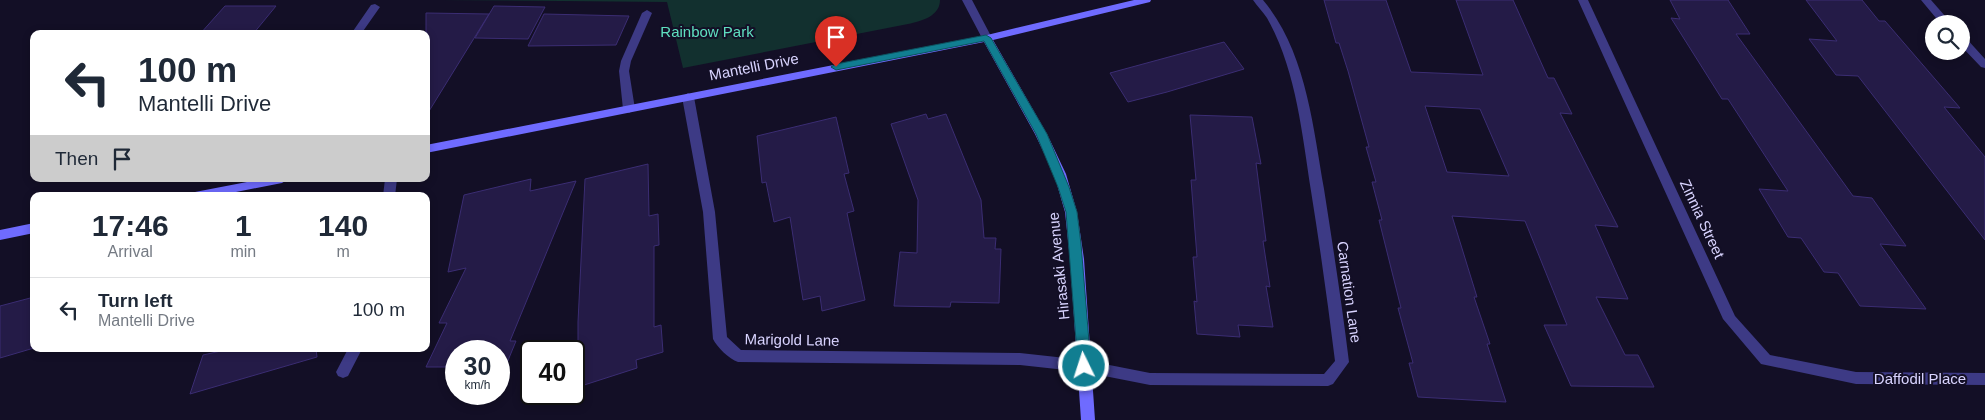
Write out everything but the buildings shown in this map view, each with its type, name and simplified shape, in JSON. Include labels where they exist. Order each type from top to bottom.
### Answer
[{"type":"street","points":[[967,0],[986,38]]},
{"type":"street","name":"Mantelli Drive","points":[[430,148],[986,38],[1146,0]]},
{"type":"street","name":"Carnation Lane","points":[[1084,366],[1150,379],[1328,380],[1342,362],[1329,256],[1304,111],[1286,48],[1272,16],[1258,0]]},
{"type":"street","name":"Zinnia Street","points":[[1583,0],[1730,319],[1766,360],[1856,378]]},
{"type":"street","points":[[1926,0],[1939,15]]},
{"type":"street","points":[[359,30],[375,7]]},
{"type":"street","points":[[629,109],[624,71],[626,61],[647,13]]},
{"type":"street","name":"Hirasaki Avenue","points":[[986,38],[1042,134],[1062,182],[1071,212],[1075,240],[1088,420]]},
{"type":"street","points":[[1970,49],[1985,66]]},
{"type":"street","name":"Marigold Lane","points":[[688,96],[709,212],[720,339],[738,356],[1020,359],[1084,366]]},
{"type":"street","points":[[215,192],[267,182]]},
{"type":"street","points":[[0,235],[30,229]]},
{"type":"street","points":[[344,372],[354,352]]},
{"type":"street","name":"Daffodil Place","points":[[1856,378],[1985,379]]},
{"type":"green space","name":"Rainbow Park","points":[[441,0],[940,0],[934,14],[913,23],[683,68],[667,2]]},
{"type":"route","points":[[836,67],[986,38],[1042,134],[1064,187],[1071,212],[1077,259],[1084,366]]}]
